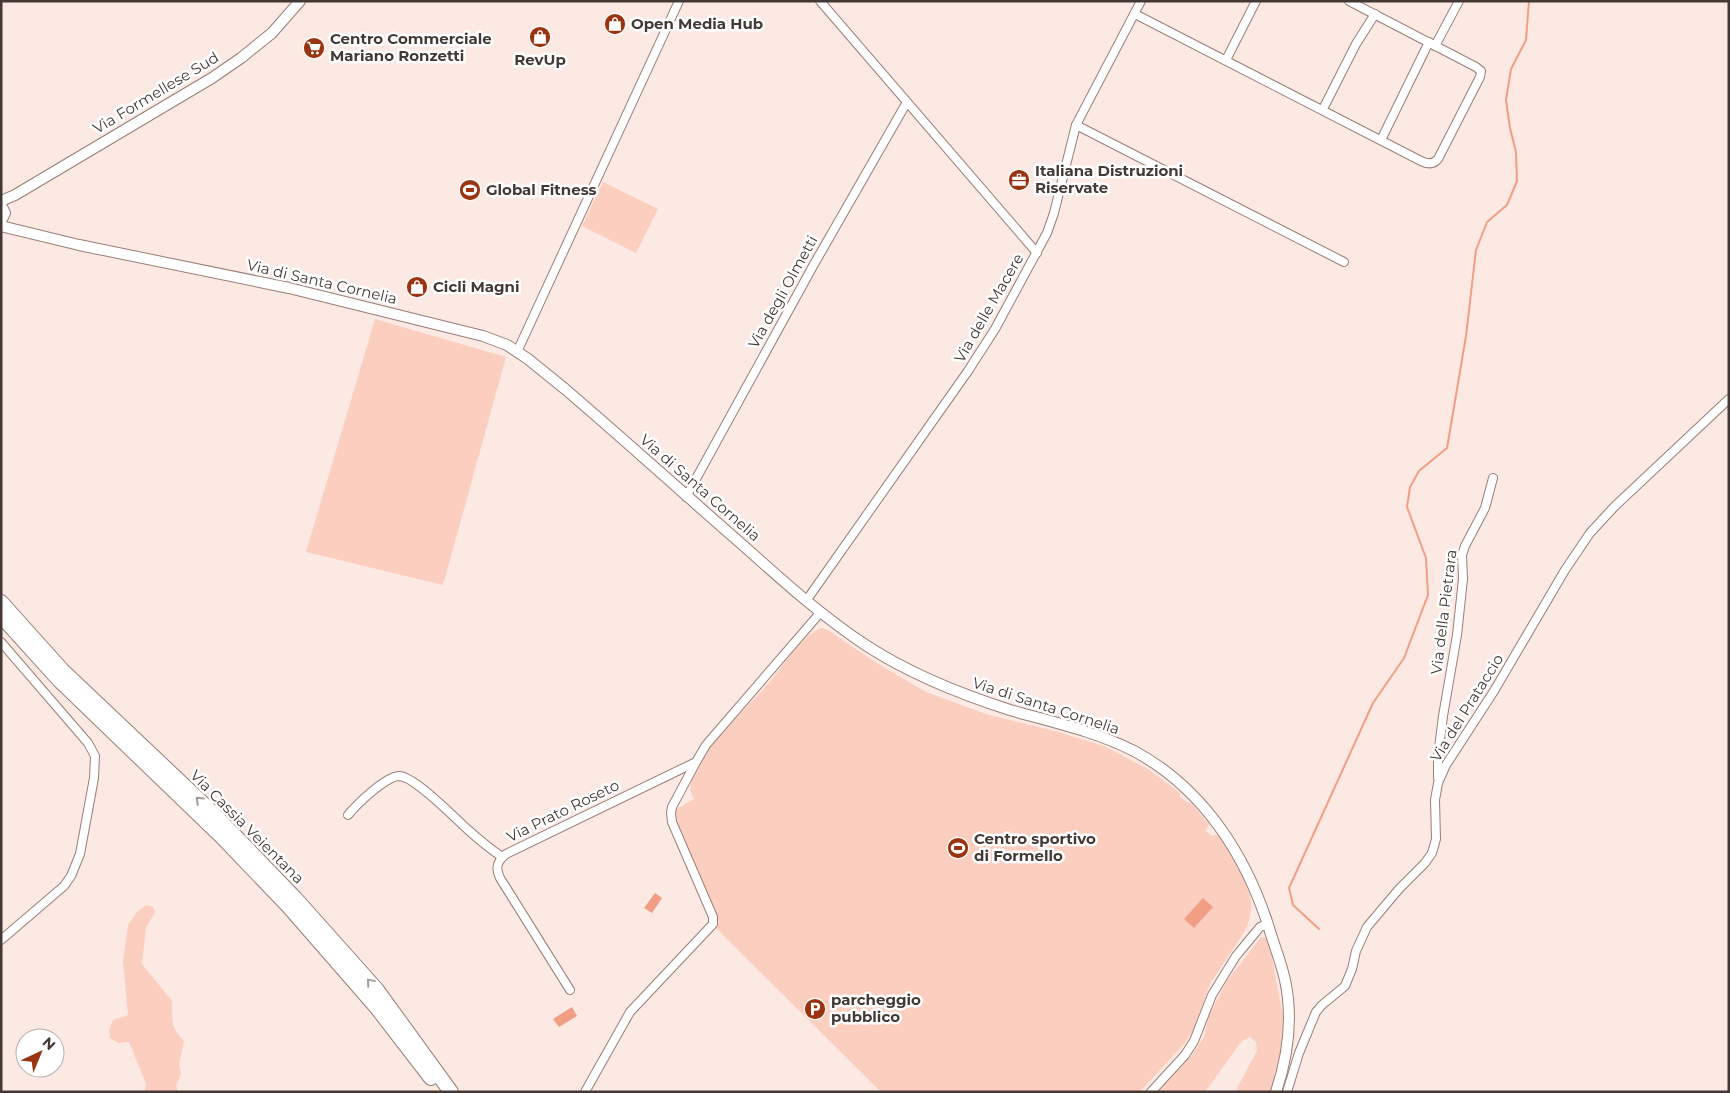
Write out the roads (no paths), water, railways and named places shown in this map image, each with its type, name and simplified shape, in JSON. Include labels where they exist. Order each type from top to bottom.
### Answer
[{"type":"highway","name":"Via Cassia Veientana","points":[[1,602],[62,670],[213,813],[295,898],[377,990],[408,1030],[451,1092]]},
{"type":"highway","name":"Via Cassia Veientana","points":[[1,616],[59,680],[222,837],[289,906],[338,960],[377,1008],[440,1092]]},
{"type":"street","name":"Via Formellese Sud","points":[[2,213],[15,195],[212,78],[241,58],[272,33],[300,1]]},
{"type":"street","points":[[517,352],[679,1]]},
{"type":"street","points":[[820,1],[1037,253]]},
{"type":"street","name":"Via delle Macere","points":[[806,601],[978,357],[995,329],[1047,233],[1054,213],[1076,125],[1141,1]]},
{"type":"street","points":[[1226,60],[1256,1]]},
{"type":"street","points":[[1381,140],[1432,44],[1459,1]]},
{"type":"street","points":[[1135,14],[1424,163],[1433,163],[1438,159],[1482,73],[1478,68],[1351,2]]},
{"type":"street","points":[[1323,110],[1358,41],[1375,14]]},
{"type":"street","name":"Via degli Olmetti","points":[[686,496],[902,107],[907,102]]},
{"type":"street","points":[[1076,125],[1344,262]]},
{"type":"street","name":"Via di Santa Cornelia","points":[[2,213],[19,229],[79,245],[289,288],[483,336],[507,345],[565,389],[806,601],[868,647],[935,684],[986,702],[1100,736],[1133,751],[1158,766],[1190,792],[1218,824],[1232,844],[1254,888],[1268,924],[1283,972],[1290,1010],[1286,1054],[1276,1092]]},
{"type":"street","name":"Via del Prataccio","points":[[1287,1092],[1299,1053],[1316,1012],[1345,986],[1352,969],[1356,951],[1367,927],[1398,889],[1425,863],[1432,853],[1436,839],[1435,800],[1438,783],[1446,765],[1501,679],[1565,570],[1590,533],[1652,470],[1729,399]]},
{"type":"street","name":"Via della Pietrara","points":[[1438,783],[1438,756],[1457,635],[1463,579],[1462,555],[1485,508],[1493,478]]},
{"type":"street","name":"Via Prato Roseto","points":[[585,1092],[630,1012],[713,924],[713,917],[672,822],[671,810],[675,801],[696,762],[715,735],[820,612]]},
{"type":"street","points":[[1,642],[88,742],[95,761],[94,778],[80,854],[71,876],[64,886],[1,940]]},
{"type":"street","name":"Via Prato Roseto","points":[[570,990],[500,878],[497,868],[502,857],[696,762]]},
{"type":"street","points":[[348,815],[362,800],[390,779],[404,777],[428,794],[502,857]]},
{"type":"street","points":[[1151,1092],[1185,1055],[1194,1041],[1212,995],[1236,956],[1260,927],[1268,924]]},
{"type":"waterway","points":[[1319,929],[1293,905],[1289,888],[1373,703],[1404,658],[1428,595],[1426,558],[1407,507],[1410,487],[1419,471],[1447,448],[1466,336],[1476,250],[1487,222],[1507,205],[1517,181],[1516,152],[1506,100],[1511,69],[1526,40],[1529,1]]},
{"type":"place","name":"Open Media Hub","points":[[615,24]]},
{"type":"place","name":"RevUp","points":[[540,37]]},
{"type":"place","name":"Centro Commerciale Mariano Ronzetti","points":[[314,48]]},
{"type":"place","name":"Italiana Distruzioni Riservate","points":[[1019,180]]},
{"type":"place","name":"Global Fitness","points":[[470,190]]},
{"type":"place","name":"Cicli Magni","points":[[417,287]]},
{"type":"place","name":"Centro sportivo di Formello","points":[[958,848]]},
{"type":"place","name":"parcheggio pubblico","points":[[815,1009]]}]
